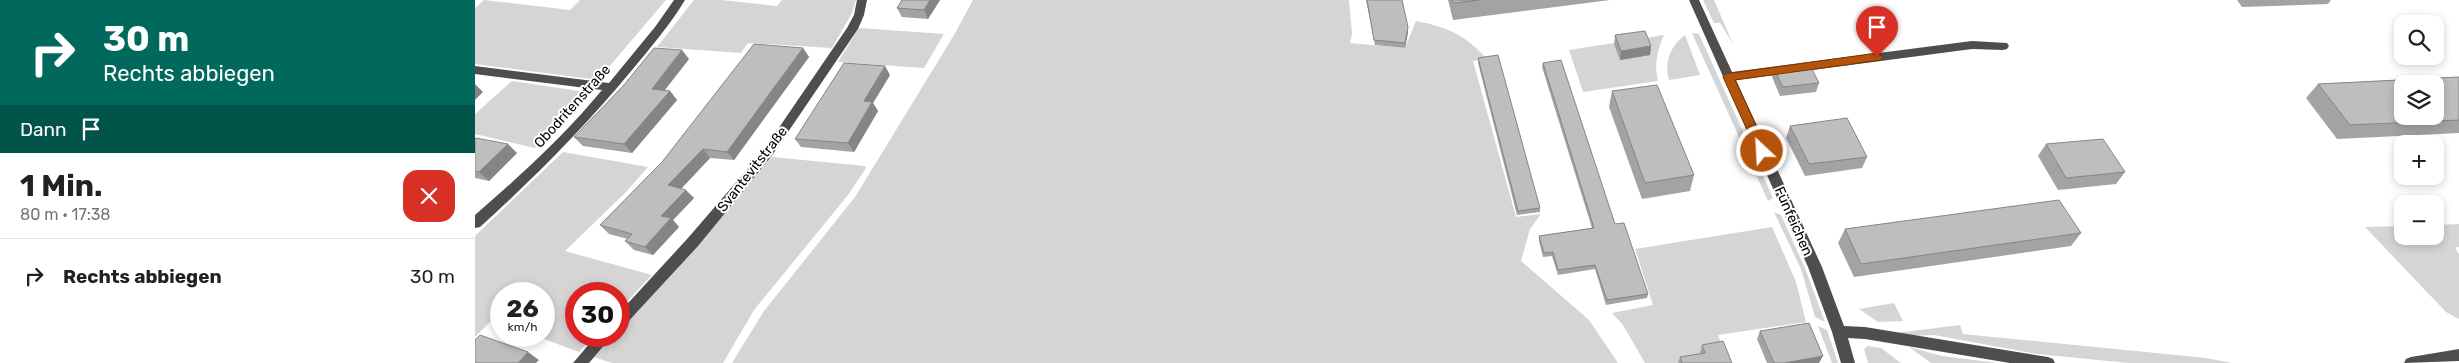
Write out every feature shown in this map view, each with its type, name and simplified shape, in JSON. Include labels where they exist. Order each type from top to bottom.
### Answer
[{"type":"street","name":"Obodritenstraße","points":[[475,223],[528,176],[588,115],[659,30],[680,0]]},
{"type":"street","name":"Svantevitstraße","points":[[630,310],[693,242],[767,154],[852,28],[859,14],[862,0]]},
{"type":"street","name":"Fünfeichen","points":[[1694,0],[1815,267],[1839,332],[1848,363]]},
{"type":"street","points":[[1728,77],[1972,45],[2003,46]]},
{"type":"street","points":[[475,70],[611,87]]},
{"type":"street","points":[[1839,332],[1865,333],[2048,363]]},
{"type":"street","points":[[581,363],[595,347]]},
{"type":"street","points":[[2411,363],[2459,355]]},
{"type":"shaded area","points":[[484,0],[570,10],[580,0],[666,0],[603,74],[591,79],[475,64],[475,8]]},
{"type":"shaded area","points":[[694,0],[721,0],[777,6],[782,0],[856,0],[852,13],[832,48],[748,43],[741,53],[657,47]]},
{"type":"shaded area","points":[[973,0],[1349,0],[1352,34],[1350,43],[1405,48],[1416,21],[1455,33],[1471,44],[1487,59],[1473,61],[1516,217],[1541,214],[1530,229],[1521,261],[1589,320],[1618,363],[732,363],[764,311],[855,197],[954,35]]},
{"type":"shaded area","points":[[1703,0],[1714,0],[1733,44],[1720,23],[1714,23]]},
{"type":"shaded area","points":[[859,28],[944,34],[924,68],[838,62]]},
{"type":"shaded area","points":[[1692,33],[1699,34],[1773,198],[1768,201]]},
{"type":"shaded area","points":[[1664,35],[1657,58],[1658,81],[1583,92],[1569,50]]},
{"type":"shaded area","points":[[1685,35],[1700,75],[1669,80],[1667,67],[1669,55],[1675,44]]},
{"type":"shaded area","points":[[512,81],[579,91],[584,96],[535,148],[475,134],[475,114]]},
{"type":"shaded area","points":[[563,152],[648,167],[626,192],[565,251],[652,275],[630,298],[630,282],[565,282],[565,347],[555,343],[555,282],[490,282],[490,322],[475,337],[475,236]]},
{"type":"shaded area","points":[[772,157],[865,166],[866,168],[848,195],[754,310],[723,363],[612,363],[594,357],[603,347],[630,347],[630,318],[697,245]]},
{"type":"shaded area","points":[[1774,212],[1781,215],[1805,268],[1825,322],[1815,317],[1801,269]]},
{"type":"shaded area","points":[[2459,224],[2459,247],[2455,248],[2459,254],[2459,319],[2446,312],[2365,227],[2394,226],[2394,245],[2444,245],[2444,225]]},
{"type":"shaded area","points":[[1772,227],[1796,282],[1806,322],[1718,335],[1729,363],[1645,363],[1623,325],[1612,313],[1653,305],[1635,249]]},
{"type":"shaded area","points":[[1894,303],[1903,321],[1878,322],[1859,309]]},
{"type":"shaded area","points":[[1960,325],[1963,334],[2206,358],[2232,363],[2129,363],[2037,354],[1934,335],[1910,336],[1896,333]]},
{"type":"shaded area","points":[[1818,326],[1827,330],[1838,363],[1832,363]]},
{"type":"shaded area","points":[[1868,346],[1881,348],[1901,363],[1868,363],[1864,349]]},
{"type":"shaded area","points":[[566,347],[583,347],[579,352]]},
{"type":"shaded area","points":[[1909,347],[1942,356],[1998,363],[1931,363]]},
{"type":"building","points":[[902,0],[930,0],[924,10],[897,8]]},
{"type":"building","points":[[1367,0],[1402,0],[1408,27],[1405,43],[1374,40]]},
{"type":"building","points":[[1452,0],[1479,0],[1453,3]]},
{"type":"building","points":[[1645,31],[1651,46],[1621,51],[1615,35]]},
{"type":"building","points":[[754,44],[803,48],[727,152],[703,149],[668,185],[686,190],[661,216],[671,218],[645,247],[625,241],[632,234],[600,225],[662,162]]},
{"type":"building","points":[[654,48],[682,50],[652,89],[670,91],[624,144],[574,137],[624,85]]},
{"type":"building","points":[[1498,55],[1540,208],[1518,211],[1478,58]]},
{"type":"building","points":[[1561,60],[1615,224],[1624,223],[1648,294],[1607,300],[1595,265],[1558,270],[1553,252],[1544,253],[1539,236],[1594,228],[1543,63]]},
{"type":"building","points":[[844,63],[885,66],[864,101],[872,102],[848,143],[795,139]]},
{"type":"building","points":[[1810,65],[1819,83],[1783,87],[1774,69]]},
{"type":"building","points":[[2459,77],[2459,120],[2444,121],[2444,78]]},
{"type":"building","points":[[2394,80],[2394,123],[2350,125],[2318,84]]},
{"type":"building","points":[[1657,85],[1694,175],[1645,183],[1612,91]]},
{"type":"building","points":[[1847,118],[1867,157],[1809,164],[1790,126]]},
{"type":"building","points":[[476,138],[508,144],[479,172],[475,171]]},
{"type":"building","points":[[2103,139],[2125,172],[2066,178],[2046,144]]},
{"type":"building","points":[[2059,200],[2081,233],[1861,264],[1845,229]]},
{"type":"building","points":[[1809,323],[1823,356],[1774,363],[1760,331]]},
{"type":"building","points":[[480,335],[490,339],[490,347],[514,347],[528,352],[518,363],[475,363],[475,340]]},
{"type":"building","points":[[1723,341],[1732,363],[1682,363],[1680,357],[1705,353],[1702,345]]},
{"type":"route","points":[[1762,151],[1728,77],[1877,57]]}]
